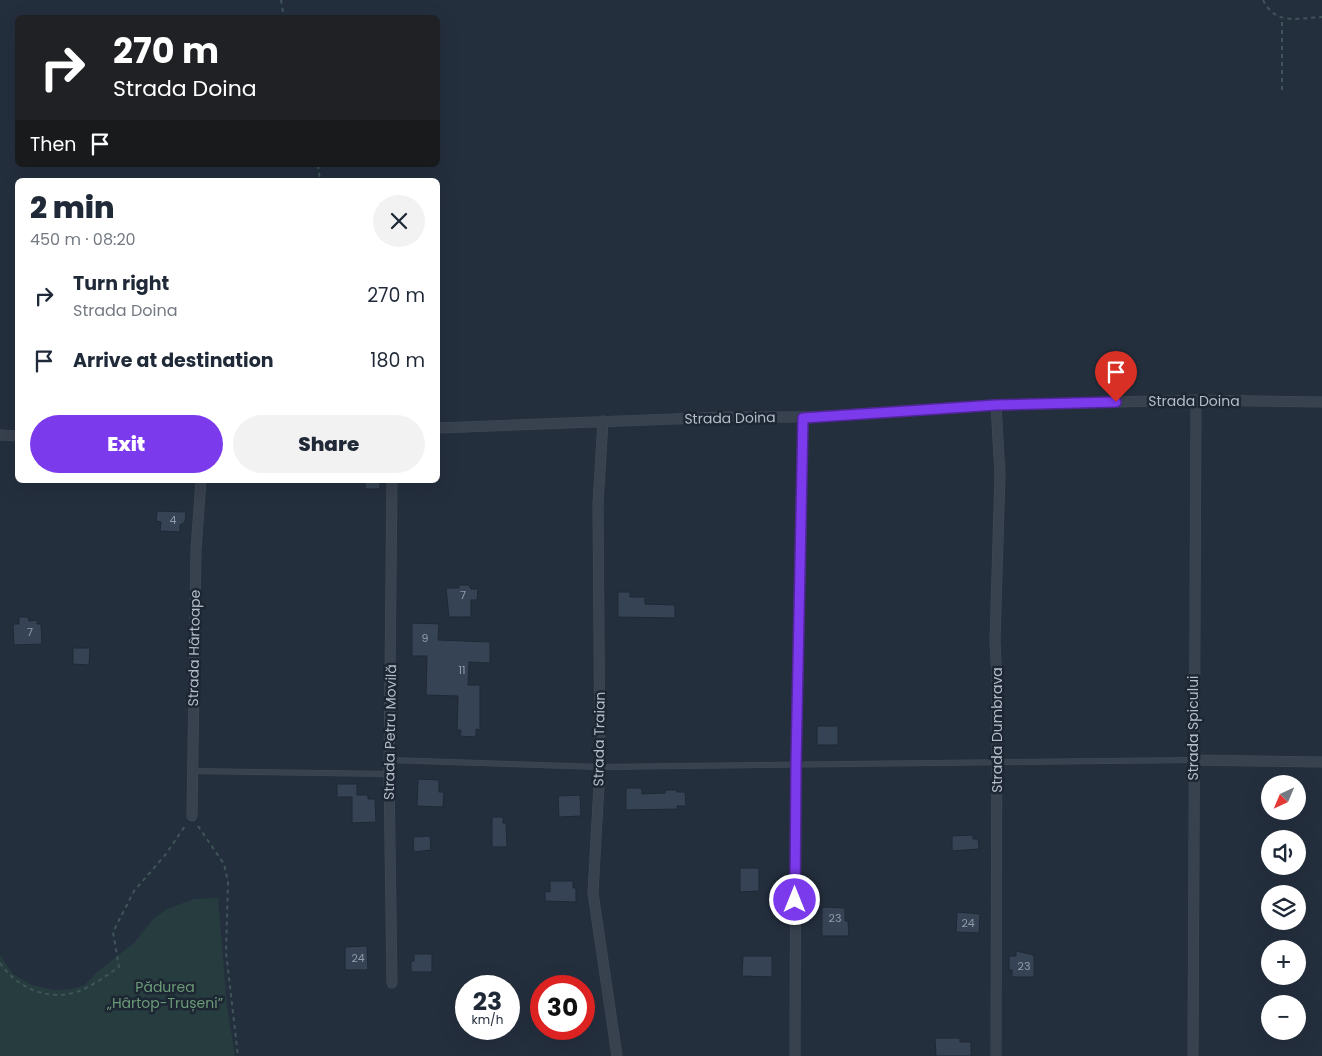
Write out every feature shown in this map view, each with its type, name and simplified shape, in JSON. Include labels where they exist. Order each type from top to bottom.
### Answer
[{"type":"street","name":"Strada Doina","points":[[440,428],[727,417],[803,418],[996,405],[1196,400],[1322,402]]},
{"type":"street","name":"Strada Spicului","points":[[1193,1056],[1196,400]]},
{"type":"street","name":"Strada Dumbrava","points":[[996,405],[1000,474],[995,641],[998,762],[996,1056]]},
{"type":"street","points":[[795,1056],[796,764],[803,418]]},
{"type":"street","name":"Strada Traian","points":[[603,421],[598,504],[600,767],[593,893],[617,1056]]},
{"type":"street","points":[[0,435],[15,436]]},
{"type":"street","name":"Strada Hârtoape","points":[[192,816],[191,771],[196,550],[201,483]]},
{"type":"street","name":"Strada Petru Movilă","points":[[392,483],[389,774],[392,983]]},
{"type":"street","points":[[1193,760],[1322,762]]},
{"type":"lane","points":[[390,760],[600,767],[1193,760]]},
{"type":"lane","points":[[191,771],[389,774]]},
{"type":"path","points":[[281,0],[284,15]]},
{"type":"path","points":[[1263,0],[1268,10],[1282,18],[1322,17]]},
{"type":"path","points":[[1282,18],[1282,90]]},
{"type":"path","points":[[0,963],[6,972],[30,991],[62,996],[85,989],[119,967],[113,932],[134,891],[166,854],[192,816],[224,864],[228,882],[226,952],[238,1056]]},
{"type":"green space","name":"Pădurea „Hârtop-Trușeni”","points":[[218,898],[227,1006],[235,1056],[0,1056],[0,955],[13,974],[32,985],[54,990],[71,989],[85,985],[96,973],[135,942],[153,919],[167,909],[194,899]]},
{"type":"building","points":[[365,483],[380,483],[380,489],[365,489]]},
{"type":"building","points":[[157,511],[186,512],[185,522],[180,525],[180,532],[160,531],[161,522],[156,521]]},
{"type":"building","points":[[459,585],[469,585],[471,589],[478,589],[477,600],[471,600],[471,617],[449,617],[446,588],[459,588]]},
{"type":"building","points":[[618,592],[630,592],[630,597],[645,597],[645,604],[675,605],[675,618],[618,617]]},
{"type":"building","points":[[19,617],[28,617],[29,621],[37,620],[37,624],[41,624],[42,644],[14,645],[13,624],[19,624]]},
{"type":"building","points":[[412,623],[439,624],[438,640],[490,642],[490,663],[469,662],[468,685],[480,685],[480,730],[476,729],[476,737],[460,736],[461,730],[457,730],[458,696],[426,695],[427,656],[412,656]]},
{"type":"building","points":[[73,648],[90,648],[89,665],[73,664]]},
{"type":"building","points":[[817,726],[838,726],[838,745],[817,745]]},
{"type":"building","points":[[418,779],[439,780],[439,792],[444,792],[443,807],[417,806]]},
{"type":"building","points":[[337,784],[357,784],[357,795],[368,795],[368,799],[375,799],[376,822],[352,823],[352,797],[337,797]]},
{"type":"building","points":[[626,788],[642,788],[642,794],[665,793],[665,790],[685,792],[686,806],[677,806],[678,809],[626,810]]},
{"type":"building","points":[[580,795],[581,816],[559,817],[558,796]]},
{"type":"building","points":[[492,817],[503,817],[503,823],[506,823],[507,847],[492,847]]},
{"type":"building","points":[[973,835],[973,839],[978,839],[979,849],[952,851],[952,836]]},
{"type":"building","points":[[430,836],[431,850],[414,852],[413,837]]},
{"type":"building","points":[[740,868],[759,868],[759,891],[740,892]]},
{"type":"building","points":[[550,881],[573,881],[573,888],[576,888],[576,902],[545,901],[545,891],[550,892]]},
{"type":"building","points":[[822,907],[845,908],[845,921],[848,921],[849,936],[822,936]]},
{"type":"building","points":[[957,912],[980,914],[979,933],[956,932]]},
{"type":"building","points":[[367,946],[368,970],[345,970],[345,947]]},
{"type":"building","points":[[1016,951],[1034,955],[1034,977],[1012,977],[1012,970],[1009,970],[1009,956],[1016,956]]},
{"type":"building","points":[[414,954],[432,954],[432,972],[411,972],[411,961],[414,961]]},
{"type":"building","points":[[743,956],[772,956],[772,977],[742,976]]},
{"type":"building","points":[[935,1038],[960,1038],[960,1042],[971,1042],[971,1056],[936,1056]]},
{"type":"route","points":[[795,900],[803,418],[996,405],[1116,402]]}]
